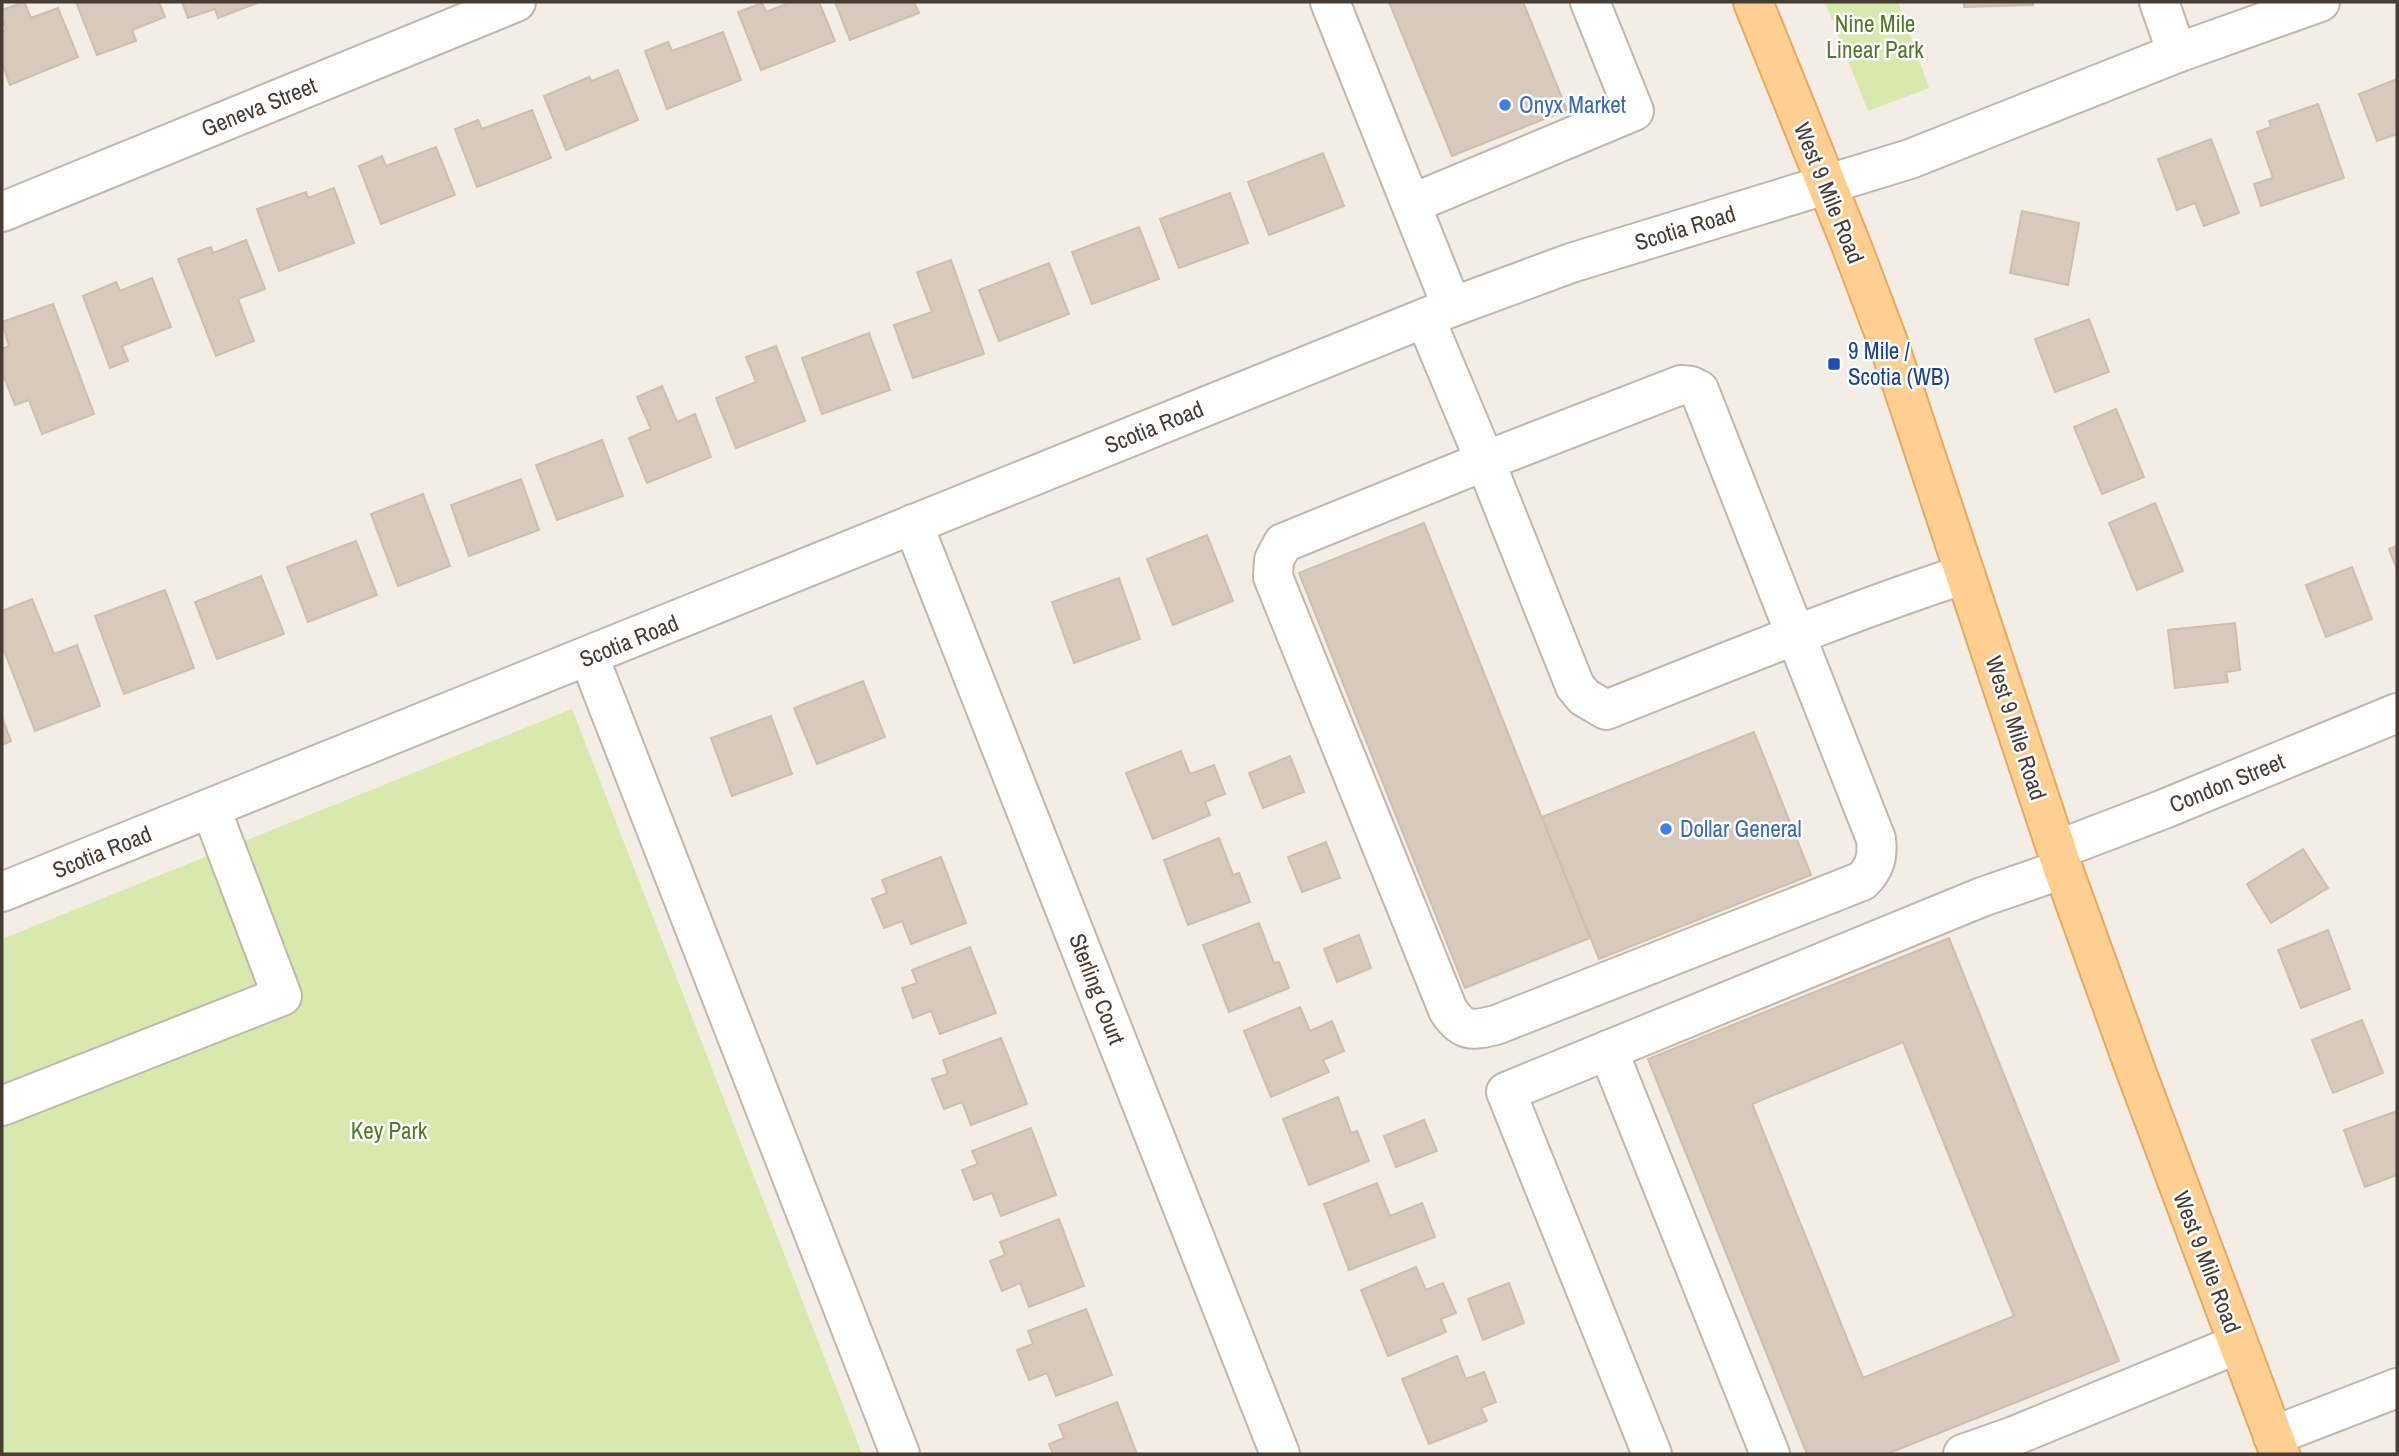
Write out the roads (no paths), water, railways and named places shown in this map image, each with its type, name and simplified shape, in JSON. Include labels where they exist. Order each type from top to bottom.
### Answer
[{"type":"main road","name":"West 9 Mile Road","points":[[1753,2],[1889,345],[2060,859],[2276,1445]]},
{"type":"street","name":"Geneva Street","points":[[2,212],[516,2]]},
{"type":"street","points":[[1330,2],[1411,204],[1438,312],[1485,461],[1575,686],[1584,697],[1606,709],[1870,605],[1965,574]]},
{"type":"street","points":[[1411,204],[1634,111],[1590,2]]},
{"type":"street","points":[[2159,2],[2177,53]]},
{"type":"street","name":"Scotia Road","points":[[2,892],[590,657],[1438,312],[1571,263],[1910,159],[2177,53],[2320,2]]},
{"type":"street","points":[[1681,385],[1699,390],[1876,839],[1876,860],[1872,871],[1862,881],[1496,1025],[1474,1030],[1460,1025],[1448,1010],[1273,577],[1274,561],[1283,543],[1485,461],[1681,385]]},
{"type":"street","name":"Sterling Court","points":[[913,524],[1280,1454]]},
{"type":"street","points":[[590,657],[900,1454]]},
{"type":"street","name":"Condon Street","points":[[1652,1454],[1506,1092],[1982,897],[2127,824],[2397,713]]},
{"type":"street","points":[[2,1106],[282,996],[211,809]]},
{"type":"street","points":[[1608,1050],[1770,1454]]},
{"type":"street","points":[[1963,1454],[2014,1436],[2238,1344]]},
{"type":"street","points":[[2276,1445],[2397,1388]]},
{"type":"place","name":"Onyx Market","points":[[1505,105]]},
{"type":"place","name":"9 Mile / Scotia (WB)","points":[[1834,364]]},
{"type":"place","name":"Dollar General","points":[[1666,829]]},
{"type":"park label","name":"Nine Mile Linear Park","points":[[1875,37]]},
{"type":"park label","name":"Key Park","points":[[389,1131]]}]
